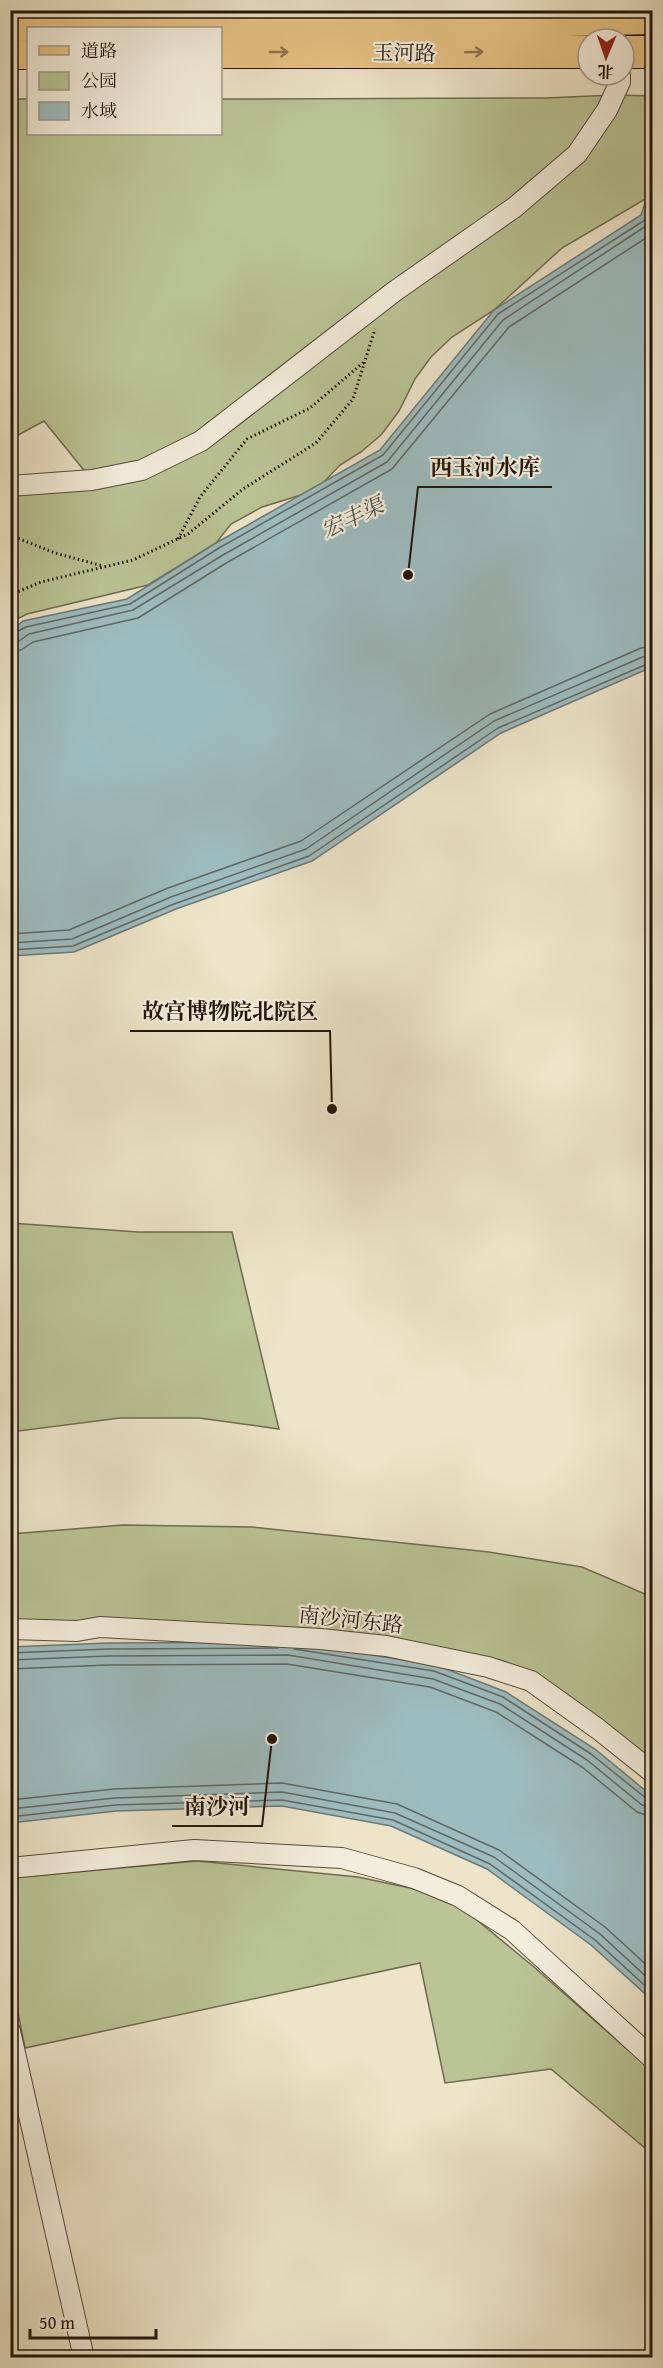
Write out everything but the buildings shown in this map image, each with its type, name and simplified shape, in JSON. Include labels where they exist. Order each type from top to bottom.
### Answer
[{"type":"main road","name":"玉河路","points":[[10,25],[448,23],[652,18]]},
{"type":"main road","points":[[10,53],[27,52]]},
{"type":"main road","name":"玉河路","points":[[222,52],[576,52]]},
{"type":"main road","points":[[636,52],[652,52]]},
{"type":"street","points":[[10,486],[92,480],[142,470],[201,441],[385,299],[514,207],[577,154],[607,110],[618,87]]},
{"type":"street","name":"南沙河东路","points":[[10,1629],[77,1630],[100,1627],[321,1639],[386,1646],[488,1667],[531,1681],[598,1729],[652,1772]]},
{"type":"street","points":[[10,1868],[194,1850],[342,1858],[414,1878],[458,1896],[512,1930],[652,2058]]},
{"type":"street","points":[[10,2031],[84,2358]]},
{"type":"path","points":[[10,595],[41,582],[133,560],[178,539],[188,534],[243,489],[316,443],[353,399],[385,299]]},
{"type":"path","points":[[178,539],[200,497],[247,439],[310,408],[365,361]]},
{"type":"path","points":[[10,534],[55,553],[105,567]]},
{"type":"green space","points":[[652,96],[652,183],[647,198],[562,248],[494,310],[452,337],[431,357],[415,379],[399,411],[381,435],[361,452],[340,465],[324,482],[301,495],[262,507],[231,524],[216,543],[148,585],[27,614],[11,622],[11,486],[91,479],[44,421],[11,439],[11,99],[27,99],[27,135],[222,135],[222,99]]},
{"type":"green space","points":[[10,1223],[138,1232],[232,1232],[279,1429],[199,1418],[120,1418],[11,1432]]},
{"type":"green space","points":[[123,1525],[252,1527],[489,1552],[582,1567],[652,1597],[652,1772],[531,1681],[386,1646],[11,1629],[11,1534]]},
{"type":"green space","points":[[197,1861],[358,1877],[424,1891],[461,1907],[534,1967],[652,2071],[652,2154],[551,2069],[445,2083],[420,1963],[25,2048],[11,1978],[10,1878]]},
{"type":"water","name":"宏丰渠","points":[[652,183],[652,667],[501,733],[312,861],[176,909],[74,952],[11,956],[11,631],[23,621],[127,599],[216,543],[380,450],[494,310],[641,215]]},
{"type":"water","points":[[289,1642],[436,1665],[506,1692],[595,1749],[652,1796],[652,2000],[591,1945],[487,1869],[391,1826],[282,1806],[116,1811],[11,1823],[10,1647],[108,1643]]},
{"type":"place","name":"西玉河水库","points":[[408,575]]},
{"type":"place","name":"故宫博物院北院区","points":[[332,1109]]},
{"type":"place","name":"南沙河","points":[[272,1739]]}]
